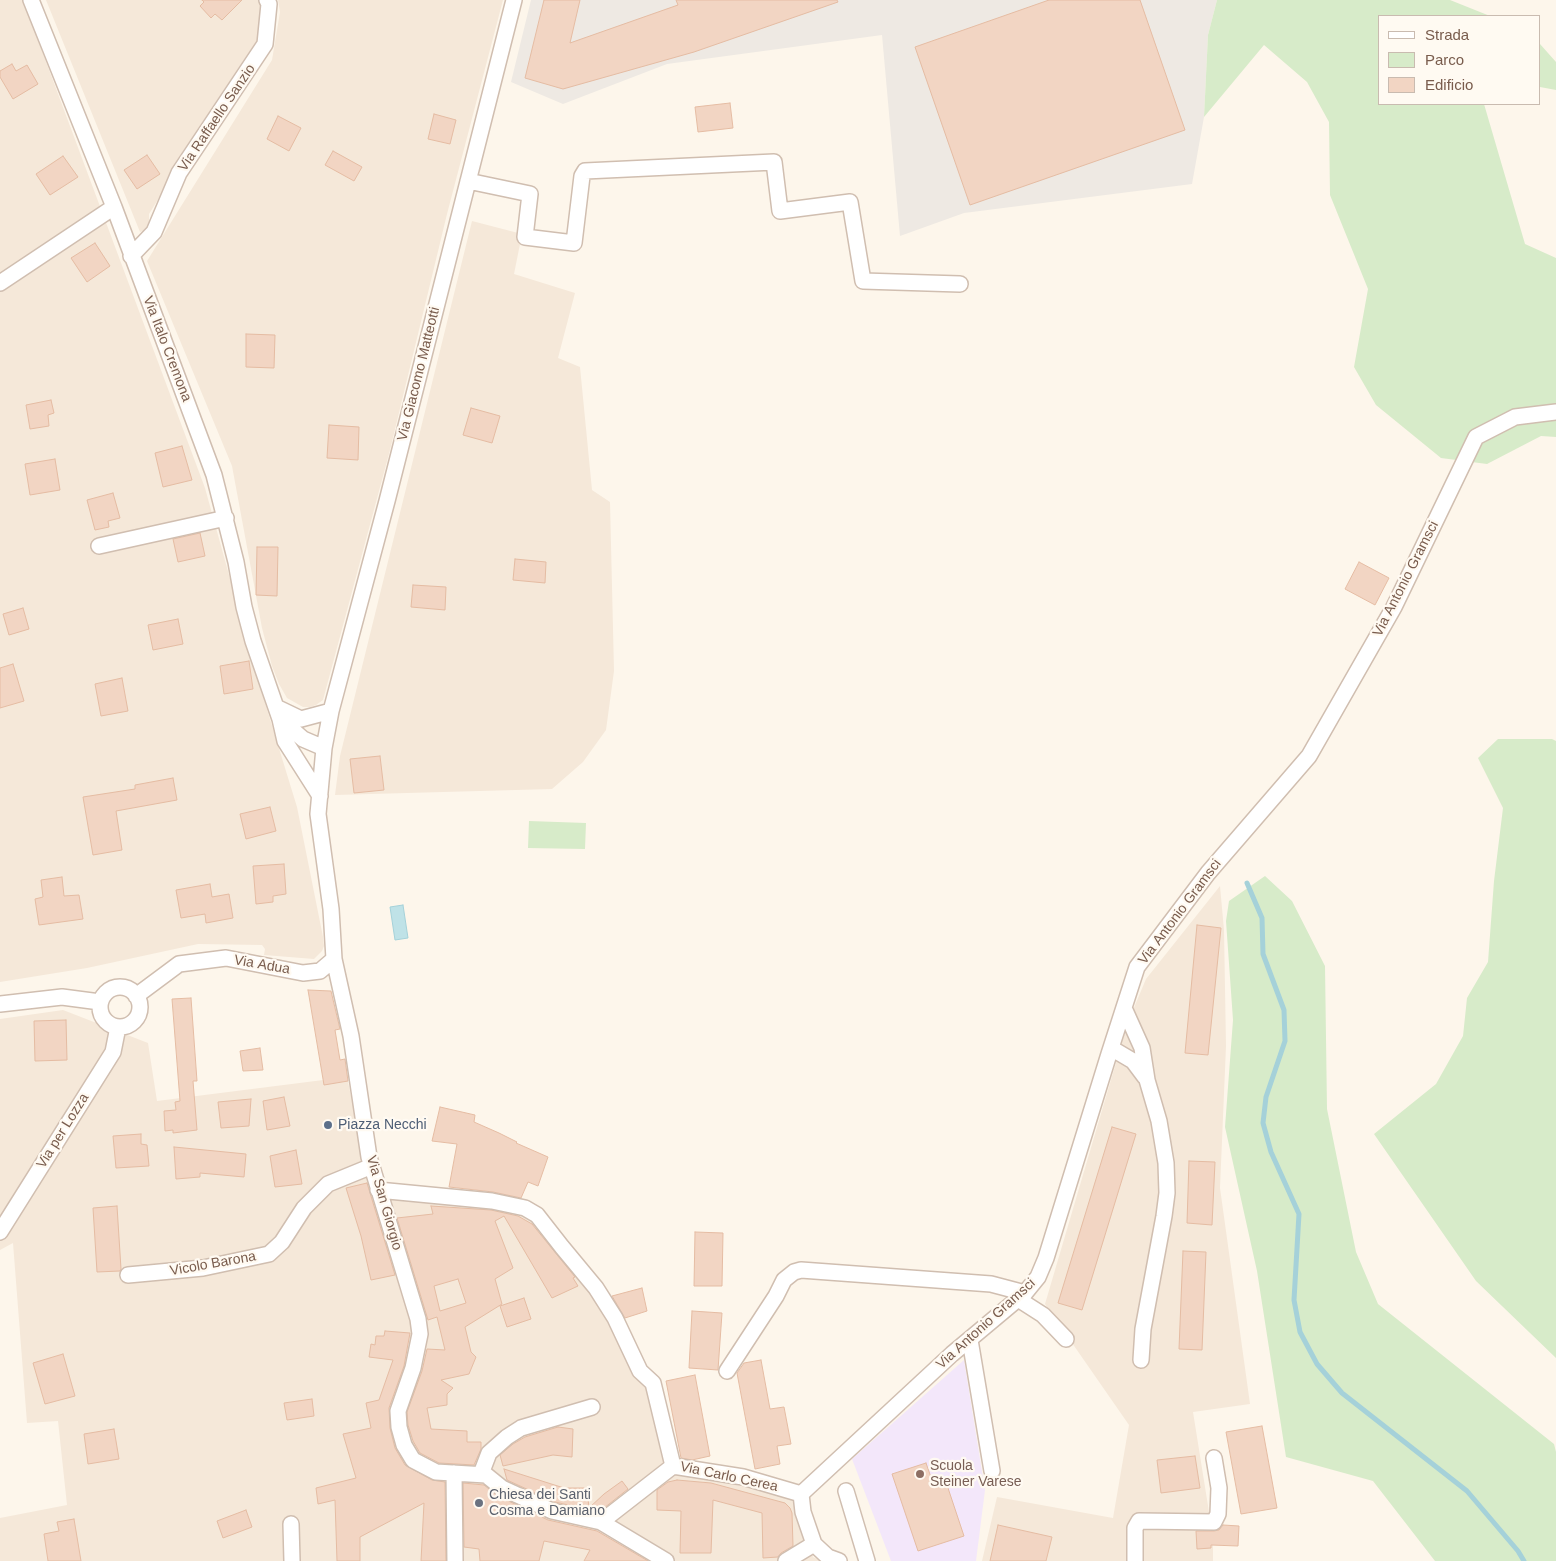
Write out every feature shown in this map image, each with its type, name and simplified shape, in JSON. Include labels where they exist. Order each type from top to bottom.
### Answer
[{"type":"street","name":"Via Italo Cremona","points":[[31,0],[114,207],[214,475],[236,562],[244,608],[253,641],[278,713],[285,741],[320,796]]},
{"type":"street","name":"Via Raffaello Sanzio","points":[[131,256],[154,232],[179,173],[265,44],[269,4],[267,0]]},
{"type":"street","name":"Via Giacomo Matteotti","points":[[324,748],[331,711],[387,501],[514,0]]},
{"type":"street","points":[[468,181],[530,194],[525,237],[574,243],[582,176],[585,171],[774,162],[780,211],[850,202],[863,280],[960,284]]},
{"type":"street","points":[[0,283],[114,207]]},
{"type":"street","name":"Via Antonio Gramsci","points":[[802,1494],[952,1354],[1021,1296],[1038,1277],[1046,1258],[1138,967],[1208,873],[1309,756],[1394,607],[1476,436],[1515,417],[1556,412]]},
{"type":"street","points":[[99,546],[226,518]]},
{"type":"street","points":[[278,713],[301,719],[331,711]]},
{"type":"street","points":[[278,713],[304,739],[324,748]]},
{"type":"street","name":"Via San Giorgio","points":[[324,748],[318,814],[330,908],[334,959],[351,1036],[372,1166],[418,1319],[420,1334],[413,1368],[398,1412],[401,1436],[413,1460],[436,1472],[481,1474]]},
{"type":"street","name":"Via Adua","points":[[136,996],[179,964],[226,958],[303,973],[320,972],[334,959]]},
{"type":"street","points":[[118,987],[127,988],[136,996],[140,1008],[136,1019],[125,1026],[118,1027],[106,1021],[102,1015],[100,1002],[108,991],[118,987]]},
{"type":"street","points":[[0,1004],[62,997],[100,1002]]},
{"type":"street","points":[[1124,1008],[1142,1048],[1147,1080],[1159,1122],[1166,1163],[1167,1193],[1143,1329],[1141,1360]]},
{"type":"street","name":"Via per Lozza","points":[[0,1232],[113,1052],[118,1027]]},
{"type":"street","points":[[1111,1048],[1133,1061],[1147,1080]]},
{"type":"street","name":"Vicolo Barona","points":[[128,1276],[203,1268],[269,1254],[282,1242],[304,1208],[328,1184],[372,1166]]},
{"type":"street","points":[[378,1190],[492,1201],[525,1208],[537,1215],[596,1288],[614,1318],[640,1370],[653,1382],[673,1466]]},
{"type":"street","points":[[727,1371],[776,1296],[784,1280],[794,1272],[801,1270],[991,1284],[1021,1296],[1066,1339]]},
{"type":"street","points":[[970,1340],[992,1471]]},
{"type":"street","points":[[592,1407],[521,1428],[507,1437],[489,1453],[481,1474],[486,1475],[502,1488],[552,1511],[601,1522],[666,1561]]},
{"type":"street","points":[[1135,1561],[1135,1528],[1139,1521],[1214,1522],[1218,1514],[1220,1488],[1214,1458]]},
{"type":"street","name":"Via Carlo Cerea","points":[[601,1522],[673,1466],[743,1477],[802,1494]]},
{"type":"street","points":[[454,1473],[455,1561]]},
{"type":"street","points":[[846,1491],[867,1561]]},
{"type":"street","points":[[802,1494],[804,1512],[814,1544],[828,1557],[839,1561]]},
{"type":"street","points":[[290,1524],[292,1561]]},
{"type":"street","points":[[786,1561],[814,1544]]},
{"type":"shaded area","points":[[0,0],[23,0],[205,488],[258,680],[297,807],[323,937],[324,946],[322,951],[314,959],[264,955],[265,949],[262,945],[198,944],[87,968],[0,982]]},
{"type":"shaded area","points":[[46,0],[260,0],[264,26],[257,47],[149,214],[149,229],[140,232]]},
{"type":"shaded area","points":[[278,0],[503,0],[447,214],[390,450],[323,700],[310,707],[303,707],[287,698],[272,666],[262,628],[232,466],[147,261],[272,60],[280,12]]},
{"type":"shaded area","points":[[531,0],[1217,0],[1208,35],[1204,117],[1192,184],[964,213],[900,236],[882,35],[667,64],[563,104],[511,82]]},
{"type":"shaded area","points":[[472,221],[522,234],[514,274],[575,293],[558,358],[580,367],[592,490],[610,502],[614,671],[606,730],[583,762],[552,789],[335,795],[340,756]]},
{"type":"shaded area","points":[[1220,886],[1224,930],[1226,1046],[1220,1188],[1250,1404],[1193,1412],[1213,1537],[1213,1561],[982,1561],[997,1497],[1113,1518],[1129,1425],[1045,1304],[1128,1022],[1146,979]]},
{"type":"shaded area","points":[[63,1010],[148,1043],[157,1101],[347,1077],[368,1178],[389,1197],[492,1205],[535,1218],[592,1293],[635,1374],[648,1388],[673,1471],[795,1498],[813,1557],[821,1561],[0,1561],[0,1518],[67,1505],[58,1421],[27,1423],[13,1243],[0,1250],[0,1019]]},
{"type":"shaded area","name":"Scuola Steiner Varese","points":[[964,1360],[985,1490],[976,1561],[891,1561],[852,1459]]},
{"type":"green space","points":[[1217,0],[1450,0],[1488,15],[1378,15],[1378,105],[1484,105],[1525,244],[1556,258],[1556,437],[1541,436],[1487,464],[1441,458],[1376,405],[1354,367],[1368,289],[1330,195],[1329,122],[1307,82],[1264,45],[1204,117],[1208,35]]},
{"type":"green space","points":[[1541,45],[1556,62],[1556,90],[1541,87]]},
{"type":"green space","points":[[1498,739],[1552,739],[1556,741],[1556,1358],[1476,1281],[1374,1134],[1436,1084],[1463,1036],[1467,998],[1488,962],[1494,881],[1503,808],[1478,758]]},
{"type":"green space","points":[[529,821],[586,823],[585,849],[528,848]]},
{"type":"green space","points":[[1265,876],[1292,901],[1325,966],[1327,1109],[1356,1252],[1378,1304],[1554,1444],[1556,1452],[1556,1561],[1435,1561],[1373,1481],[1286,1457],[1257,1271],[1225,1127],[1233,1020],[1226,921],[1229,901]]},
{"type":"water","points":[[403,905],[408,938],[395,940],[390,907]]},
{"type":"building","points":[[202,0],[242,0],[222,20],[215,14],[211,18],[200,6],[204,2]]},
{"type":"building","points":[[544,0],[580,0],[570,43],[678,5],[676,0],[837,0],[838,2],[694,52],[563,89],[525,78]]},
{"type":"building","points":[[1049,0],[1140,0],[1185,130],[970,205],[915,47]]},
{"type":"building","points":[[12,64],[16,71],[27,65],[38,84],[13,99],[0,77],[0,71]]},
{"type":"building","points":[[730,103],[733,128],[698,132],[695,107]]},
{"type":"building","points":[[434,114],[456,120],[450,144],[428,139]]},
{"type":"building","points":[[278,116],[301,128],[289,151],[267,139]]},
{"type":"building","points":[[333,151],[362,167],[354,181],[325,165]]},
{"type":"building","points":[[147,155],[160,174],[137,189],[124,170]]},
{"type":"building","points":[[63,156],[78,177],[50,195],[36,174]]},
{"type":"building","points":[[95,243],[110,266],[87,282],[71,258]]},
{"type":"building","points":[[246,334],[275,335],[274,368],[246,367]]},
{"type":"building","points":[[51,400],[54,413],[48,415],[49,426],[30,429],[26,405]]},
{"type":"building","points":[[471,408],[500,416],[492,443],[463,435]]},
{"type":"building","points":[[329,425],[359,427],[358,460],[327,458]]},
{"type":"building","points":[[182,446],[192,480],[163,487],[155,453]]},
{"type":"building","points":[[55,459],[60,490],[30,495],[25,464]]},
{"type":"building","points":[[113,493],[120,518],[108,521],[109,527],[95,530],[87,500]]},
{"type":"building","points":[[200,533],[205,556],[178,562],[173,539]]},
{"type":"building","points":[[257,547],[278,547],[277,596],[256,595]]},
{"type":"building","points":[[515,559],[546,562],[545,583],[513,580]]},
{"type":"building","points":[[1359,562],[1389,578],[1375,605],[1345,589]]},
{"type":"building","points":[[413,585],[446,587],[445,610],[411,607]]},
{"type":"building","points":[[23,608],[29,629],[9,635],[3,614]]},
{"type":"building","points":[[178,619],[183,644],[153,650],[148,625]]},
{"type":"building","points":[[249,661],[253,689],[224,694],[220,666]]},
{"type":"building","points":[[13,664],[24,701],[0,708],[0,668]]},
{"type":"building","points":[[122,678],[128,711],[101,716],[95,684]]},
{"type":"building","points":[[380,756],[384,790],[354,793],[350,759]]},
{"type":"building","points":[[173,778],[177,800],[116,811],[122,850],[93,855],[83,797],[135,789],[135,785]]},
{"type":"building","points":[[270,807],[276,831],[246,839],[240,814]]},
{"type":"building","points":[[284,864],[286,894],[273,896],[273,902],[256,904],[253,866]]},
{"type":"building","points":[[62,877],[64,896],[79,895],[83,919],[39,925],[35,899],[43,897],[41,880]]},
{"type":"building","points":[[210,884],[212,897],[229,894],[233,918],[206,923],[205,914],[181,918],[176,890]]},
{"type":"building","points":[[1197,925],[1221,928],[1208,1055],[1185,1053]]},
{"type":"building","points":[[308,990],[331,991],[340,1029],[335,1030],[340,1060],[345,1059],[348,1081],[324,1085]]},
{"type":"building","points":[[191,998],[197,1081],[193,1081],[197,1130],[173,1133],[173,1130],[165,1131],[164,1111],[176,1110],[175,1102],[180,1101],[172,999]]},
{"type":"building","points":[[66,1020],[67,1060],[35,1061],[34,1021]]},
{"type":"building","points":[[260,1048],[263,1070],[243,1071],[240,1051]]},
{"type":"building","points":[[284,1097],[290,1126],[267,1130],[263,1101]]},
{"type":"building","points":[[251,1099],[249,1126],[221,1128],[218,1102]]},
{"type":"building","points":[[440,1107],[475,1115],[474,1122],[548,1157],[538,1186],[528,1182],[521,1198],[493,1192],[449,1187],[457,1144],[432,1141]]},
{"type":"building","points":[[1112,1127],[1136,1134],[1082,1310],[1058,1303]]},
{"type":"building","points":[[141,1134],[141,1144],[147,1145],[149,1166],[116,1168],[113,1136]]},
{"type":"building","points":[[174,1147],[246,1154],[244,1177],[200,1173],[200,1177],[176,1179]]},
{"type":"building","points":[[296,1150],[302,1184],[275,1187],[270,1156]]},
{"type":"building","points":[[1189,1161],[1215,1162],[1212,1225],[1187,1223]]},
{"type":"building","points":[[367,1183],[395,1275],[371,1280],[361,1236],[346,1188]]},
{"type":"building","points":[[117,1206],[121,1269],[120,1271],[97,1272],[93,1208]]},
{"type":"building","points":[[431,1206],[491,1210],[518,1216],[532,1224],[575,1277],[573,1278],[578,1286],[552,1298],[504,1216],[495,1221],[513,1268],[495,1279],[502,1304],[465,1327],[471,1352],[476,1357],[469,1374],[441,1380],[453,1388],[447,1394],[447,1405],[427,1408],[431,1429],[467,1431],[467,1442],[481,1442],[481,1449],[474,1465],[439,1463],[420,1453],[413,1441],[408,1425],[407,1412],[422,1371],[427,1349],[445,1350],[437,1317],[428,1320],[397,1218],[433,1214]],"holes":[[[458,1279],[466,1303],[440,1311],[434,1286]]]},
{"type":"building","points":[[695,1232],[723,1233],[722,1286],[694,1286]]},
{"type":"building","points":[[1183,1251],[1206,1252],[1202,1350],[1179,1349]]},
{"type":"building","points":[[642,1288],[647,1311],[625,1318],[612,1296]]},
{"type":"building","points":[[524,1298],[531,1319],[507,1327],[500,1306]]},
{"type":"building","points":[[692,1311],[722,1313],[718,1370],[689,1368]]},
{"type":"building","points":[[385,1331],[410,1333],[404,1366],[389,1408],[390,1428],[395,1448],[405,1465],[432,1480],[445,1482],[446,1561],[421,1561],[424,1503],[360,1537],[360,1561],[337,1561],[335,1500],[318,1504],[316,1488],[356,1478],[343,1434],[371,1428],[366,1403],[379,1400],[393,1360],[369,1357],[371,1344],[375,1345],[376,1336],[384,1336]]},
{"type":"building","points":[[63,1354],[75,1396],[45,1404],[33,1363]]},
{"type":"building","points":[[761,1360],[770,1409],[784,1407],[791,1444],[777,1446],[780,1464],[755,1469],[737,1373],[744,1363]]},
{"type":"building","points":[[695,1375],[710,1456],[692,1460],[681,1458],[666,1381]]},
{"type":"building","points":[[312,1399],[314,1416],[287,1420],[284,1403]]},
{"type":"building","points":[[1262,1426],[1277,1508],[1241,1514],[1226,1432]]},
{"type":"building","points":[[558,1427],[573,1429],[572,1457],[553,1455],[503,1466],[500,1455],[513,1444],[525,1437]]},
{"type":"building","points":[[114,1429],[119,1459],[88,1464],[84,1434]]},
{"type":"building","points":[[1195,1456],[1200,1488],[1161,1493],[1157,1460]]},
{"type":"building","points":[[926,1463],[933,1483],[945,1479],[964,1536],[918,1551],[892,1474]]},
{"type":"building","points":[[504,1469],[564,1488],[587,1488],[589,1508],[622,1481],[628,1489],[599,1512],[555,1502],[507,1480]]},
{"type":"building","points":[[677,1480],[711,1483],[785,1503],[792,1513],[793,1546],[778,1557],[763,1558],[762,1513],[713,1500],[711,1553],[680,1553],[681,1511],[657,1510],[657,1490],[668,1482]]},
{"type":"building","points":[[463,1483],[484,1485],[498,1496],[548,1520],[597,1531],[648,1561],[584,1561],[590,1550],[544,1541],[539,1561],[480,1561],[479,1549],[464,1547]]},
{"type":"building","points":[[246,1510],[252,1527],[223,1538],[217,1521]]},
{"type":"building","points":[[74,1519],[81,1561],[48,1561],[44,1534],[59,1531],[57,1522]]},
{"type":"building","points":[[998,1525],[1052,1537],[1046,1561],[990,1561]]},
{"type":"building","points":[[1223,1525],[1239,1526],[1238,1546],[1211,1545],[1211,1548],[1197,1549],[1196,1531],[1219,1530]]},
{"type":"waterway","points":[[1247,883],[1262,918],[1263,954],[1284,1010],[1285,1041],[1266,1097],[1263,1123],[1271,1152],[1299,1214],[1294,1300],[1300,1332],[1317,1364],[1342,1393],[1467,1491],[1518,1551],[1524,1561]]},
{"type":"place","name":"Piazza Necchi","points":[[328,1125]]},
{"type":"place","name":"Scuola Steiner Varese","points":[[920,1474]]},
{"type":"place","name":"Chiesa dei Santi Cosma e Damiano","points":[[479,1503]]}]
